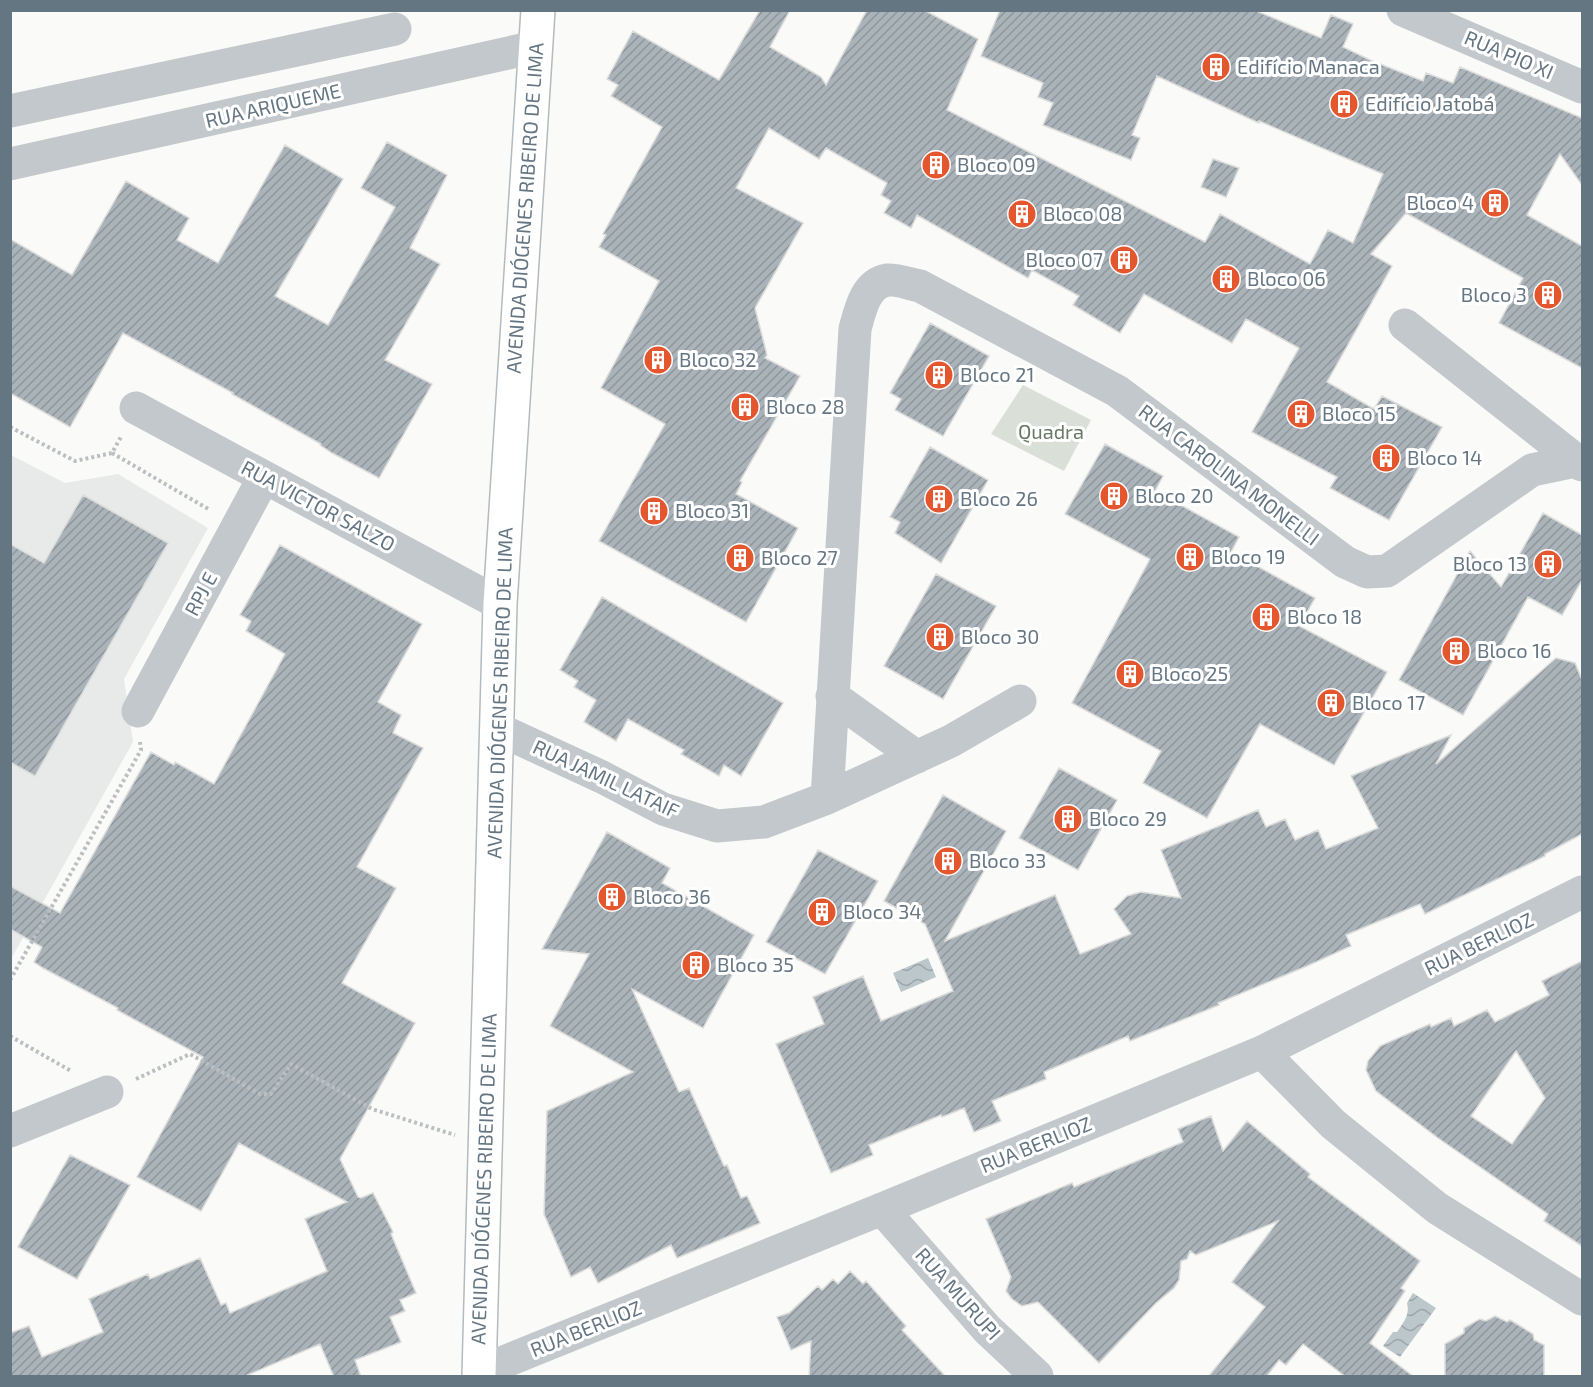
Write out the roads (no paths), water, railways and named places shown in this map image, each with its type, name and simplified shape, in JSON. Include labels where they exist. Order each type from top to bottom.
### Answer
[{"type":"main road","name":"AVENIDA DIÓGENES RIBEIRO DE LIMA","points":[[479,1374],[500,604],[538,10]]},
{"type":"street","name":"RUA PIO XI","points":[[1403,10],[1582,87]]},
{"type":"street","points":[[10,111],[395,29]]},
{"type":"street","name":"RUA ARIQUEME","points":[[10,164],[535,47]]},
{"type":"street","name":"RUA CAROLINA MONELLI","points":[[832,696],[855,329],[862,304],[874,285],[888,280],[920,286],[1117,391],[1346,562],[1367,572],[1387,571],[1532,470],[1579,463]]},
{"type":"street","points":[[1405,325],[1579,463]]},
{"type":"street","name":"RUA VICTOR SALZO","points":[[136,408],[500,604]]},
{"type":"street","name":"RPJ E","points":[[138,711],[264,477]]},
{"type":"street","points":[[832,696],[917,757]]},
{"type":"street","points":[[827,798],[832,696]]},
{"type":"street","name":"RUA JAMIL LATAIF","points":[[498,729],[602,777],[663,809],[717,826],[764,822],[827,798],[951,741],[1020,701]]},
{"type":"street","name":"RUA BERLIOZ","points":[[479,1374],[1262,1052],[1582,892]]},
{"type":"street","points":[[1262,1052],[1333,1124],[1437,1208],[1582,1299]]},
{"type":"street","points":[[10,1131],[107,1092]]},
{"type":"street","name":"RUA MURUPI","points":[[882,1209],[987,1329],[1037,1377]]},
{"type":"water","points":[[928,958],[936,977],[901,992],[893,973]]},
{"type":"water","points":[[1413,1293],[1436,1308],[1400,1357],[1383,1346],[1404,1322],[1408,1311],[1407,1303]]},
{"type":"place","name":"Edifício Manaca","points":[[1216,67]]},
{"type":"place","name":"Edifício Jatobá","points":[[1344,104]]},
{"type":"place","name":"Bloco 09","points":[[936,165]]},
{"type":"place","name":"Bloco 4","points":[[1495,203]]},
{"type":"place","name":"Bloco 08","points":[[1022,214]]},
{"type":"place","name":"Bloco 07","points":[[1124,260]]},
{"type":"place","name":"Bloco 06","points":[[1226,279]]},
{"type":"place","name":"Bloco 3","points":[[1548,295]]},
{"type":"place","name":"Bloco 32","points":[[658,360]]},
{"type":"place","name":"Bloco 21","points":[[939,375]]},
{"type":"place","name":"Bloco 28","points":[[745,407]]},
{"type":"place","name":"Bloco 15","points":[[1301,414]]},
{"type":"place","name":"Bloco 14","points":[[1386,458]]},
{"type":"place","name":"Bloco 20","points":[[1114,496]]},
{"type":"place","name":"Bloco 26","points":[[939,499]]},
{"type":"place","name":"Bloco 31","points":[[654,511]]},
{"type":"place","name":"Bloco 19","points":[[1190,557]]},
{"type":"place","name":"Bloco 27","points":[[740,558]]},
{"type":"place","name":"Bloco 13","points":[[1548,564]]},
{"type":"place","name":"Bloco 18","points":[[1266,617]]},
{"type":"place","name":"Bloco 30","points":[[940,637]]},
{"type":"place","name":"Bloco 16","points":[[1456,651]]},
{"type":"place","name":"Bloco 25","points":[[1130,674]]},
{"type":"place","name":"Bloco 17","points":[[1331,703]]},
{"type":"place","name":"Bloco 29","points":[[1068,819]]},
{"type":"place","name":"Bloco 33","points":[[948,861]]},
{"type":"place","name":"Bloco 36","points":[[612,897]]},
{"type":"place","name":"Bloco 34","points":[[822,912]]},
{"type":"place","name":"Bloco 35","points":[[696,965]]},
{"type":"park label","name":"Quadra","points":[[1051,432]]}]
